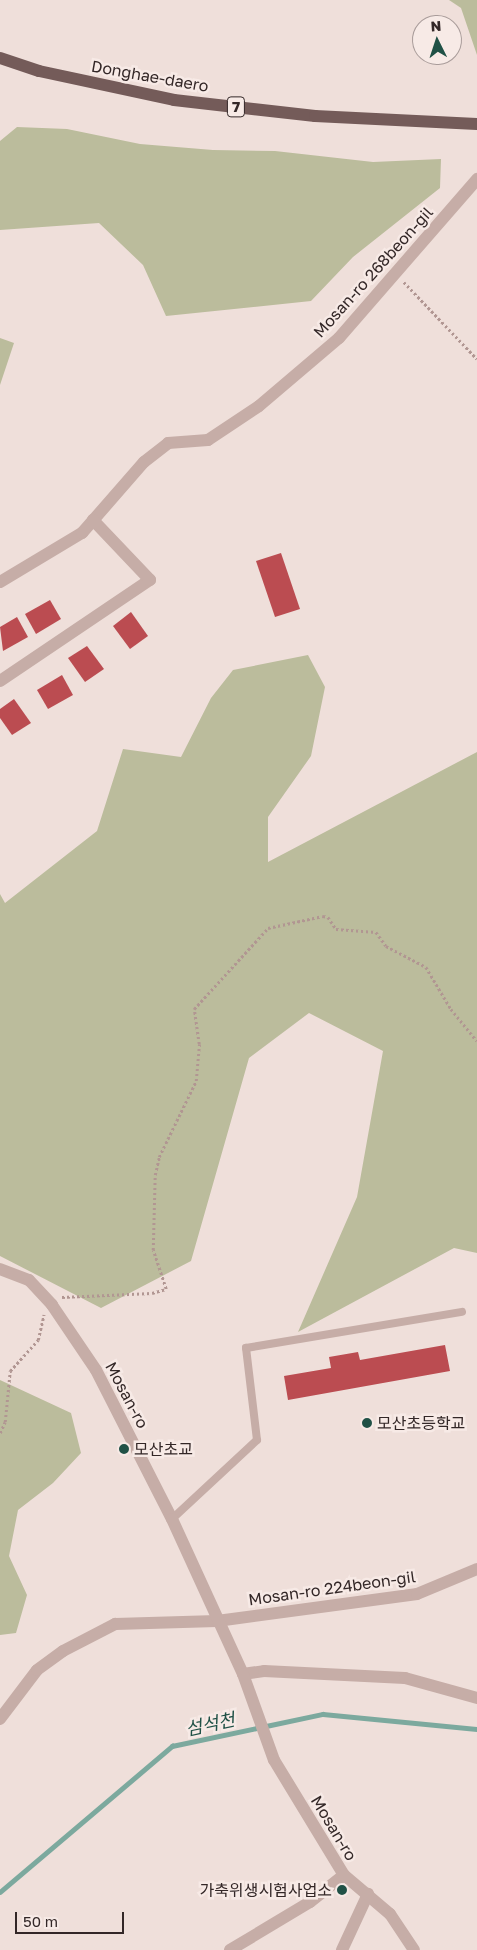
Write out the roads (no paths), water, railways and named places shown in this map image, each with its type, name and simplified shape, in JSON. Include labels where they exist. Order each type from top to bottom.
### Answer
[{"type":"main road","name":"Donghae-daero","points":[[0,58],[39,71],[174,100],[316,116],[477,124]]},
{"type":"street","name":"Mosan-ro 268beon-gil","points":[[0,582],[82,533],[144,462],[168,443],[208,440],[259,406],[339,338],[477,179]]},
{"type":"street","points":[[0,681],[150,580],[93,520]]},
{"type":"street","name":"Mosan-ro","points":[[0,1269],[29,1280],[52,1304],[96,1370],[172,1519],[217,1621],[243,1674],[274,1760],[344,1875],[390,1914],[414,1950]]},
{"type":"street","name":"Mosan-ro 224beon-gil","points":[[0,1720],[37,1670],[69,1647],[115,1624],[217,1621],[417,1594],[477,1569]]},
{"type":"street","points":[[243,1674],[264,1671],[405,1678],[477,1698]]},
{"type":"street","points":[[230,1950],[310,1902],[344,1875]]},
{"type":"street","points":[[342,1950],[368,1894]]},
{"type":"lane","points":[[172,1519],[257,1440],[246,1348],[462,1312]]},
{"type":"waterway","name":"섬석천","points":[[0,1892],[172,1746],[323,1714],[477,1729]]},
{"type":"place","name":"모산초등학교","points":[[367,1423]]},
{"type":"place","name":"모산초교","points":[[124,1449]]},
{"type":"place","name":"가축위생시험사업소","points":[[342,1890]]}]
